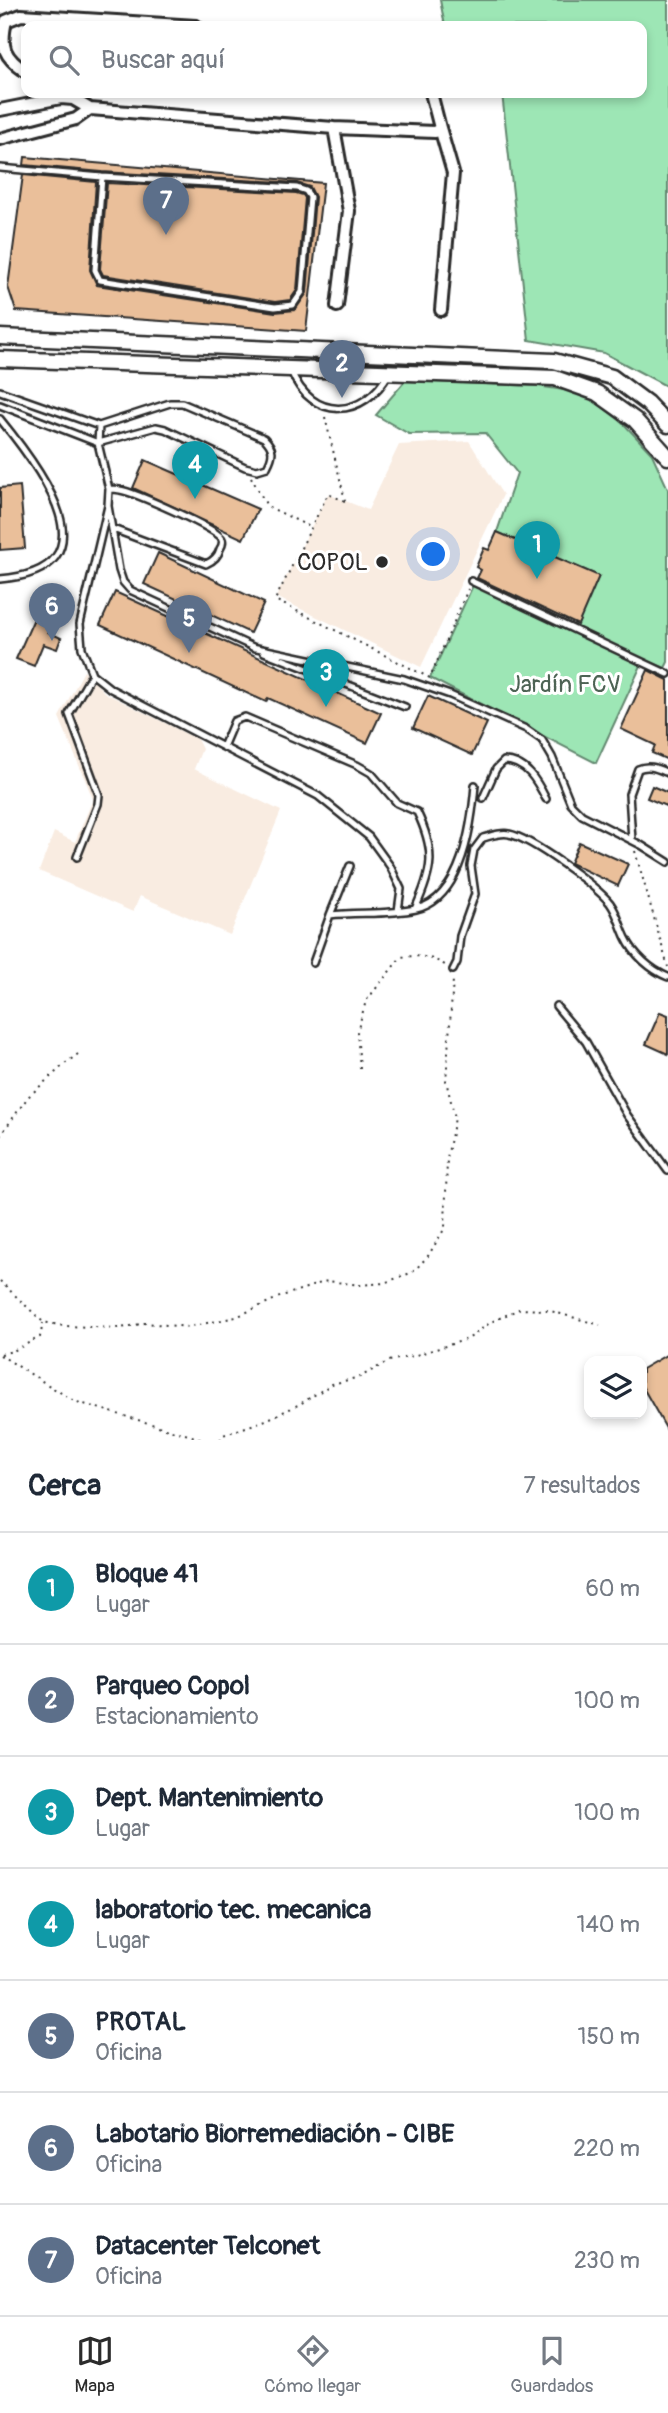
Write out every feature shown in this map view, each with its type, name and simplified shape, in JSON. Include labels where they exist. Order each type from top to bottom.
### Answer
[{"type":"street","points":[[21,68],[11,61],[1,47],[1,33],[6,21],[21,15],[54,15],[131,21]]},
{"type":"street","points":[[0,110],[46,98]]},
{"type":"street","points":[[69,98],[90,109],[334,128],[435,132],[440,128]]},
{"type":"street","points":[[432,98],[453,173],[441,310]]},
{"type":"street","points":[[0,139],[76,120],[90,109]]},
{"type":"street","points":[[334,128],[349,211],[337,306]]},
{"type":"street","points":[[0,337],[554,361],[612,377],[647,403],[668,425]]},
{"type":"street","points":[[0,359],[555,378],[597,393],[635,420],[666,450]]},
{"type":"lane","points":[[0,168],[102,177],[297,188],[306,191],[310,197],[302,292],[293,305],[275,307],[100,280],[95,270],[102,177]]},
{"type":"lane","points":[[290,368],[297,384],[308,397],[323,405],[343,409],[364,403],[380,390],[390,372]]},
{"type":"lane","points":[[0,391],[99,426],[170,403],[182,403],[264,438],[272,446],[273,457],[267,467],[257,470],[245,467],[156,427],[98,443],[0,405]]},
{"type":"lane","points":[[0,419],[47,483],[57,506],[63,532],[58,552],[51,563],[29,575],[0,579]]},
{"type":"lane","points":[[99,426],[98,443],[109,489],[108,506],[80,624],[82,648],[92,674],[111,689],[318,796],[369,837],[390,866],[401,889],[398,911]]},
{"type":"lane","points":[[109,489],[121,490],[151,501],[211,529],[222,537],[223,541],[219,554],[206,564],[113,529]]},
{"type":"lane","points":[[108,506],[119,570],[123,582],[130,590],[252,647],[405,707]]},
{"type":"lane","points":[[471,581],[668,674]]},
{"type":"lane","points":[[252,647],[404,679],[450,695],[526,729],[542,740],[571,804],[589,819],[668,862]]},
{"type":"lane","points":[[77,856],[98,804],[99,795],[69,714],[92,674]]},
{"type":"lane","points":[[223,747],[234,721],[245,717],[357,765],[370,774],[393,800],[417,812],[430,841],[431,859],[430,874],[415,909]]},
{"type":"lane","points":[[483,798],[496,769],[504,761],[515,761],[532,776],[547,799]]},
{"type":"lane","points":[[632,841],[629,794],[638,769],[644,766],[668,773]]},
{"type":"lane","points":[[330,915],[398,911],[430,904],[446,888],[471,831],[475,785]]},
{"type":"lane","points":[[453,970],[457,962],[460,936],[475,894],[471,866],[474,850],[482,838],[505,833],[522,837],[537,845],[609,902],[635,953],[668,978]]},
{"type":"lane","points":[[313,962],[350,866]]},
{"type":"lane","points":[[556,1006],[586,1042],[627,1115],[668,1171]]},
{"type":"path","points":[[323,405],[345,501],[328,494],[275,600],[430,678],[471,581]]},
{"type":"path","points":[[245,467],[267,506],[310,527]]},
{"type":"path","points":[[632,841],[668,968]]},
{"type":"path","points":[[0,1281],[43,1322],[64,1326],[121,1328],[145,1323],[188,1326],[236,1317],[282,1296],[327,1281],[384,1283],[413,1272],[428,1256],[445,1228],[447,1158],[455,1118],[446,1081],[453,970],[436,959],[416,955],[401,957],[366,1001],[357,1032],[360,1068]]},
{"type":"path","points":[[0,1136],[28,1097],[82,1051]]},
{"type":"path","points":[[220,1440],[223,1435],[266,1420],[300,1404],[332,1384],[360,1377],[390,1361],[468,1339],[491,1322],[519,1309],[547,1310],[600,1325]]},
{"type":"path","points":[[0,1354],[13,1351],[40,1337],[43,1322]]},
{"type":"path","points":[[0,1354],[74,1401],[205,1440]]},
{"type":"shaded area","name":"COPOL","points":[[469,441],[503,495],[421,667],[276,597],[328,494],[368,510],[399,445]]},
{"type":"shaded area","points":[[84,671],[105,693],[197,739],[202,749],[194,769],[281,811],[230,935],[140,896],[133,912],[39,871],[54,832],[75,842],[93,799],[59,717]]},
{"type":"green space","points":[[440,0],[668,0],[668,387],[604,353],[529,340],[503,98],[647,98],[647,21],[444,21]]},
{"type":"green space","name":"Jardín FCV","points":[[405,381],[537,386],[584,393],[622,422],[652,454],[668,489],[668,662],[665,668],[644,659],[596,763],[430,678],[474,583],[573,627],[599,576],[497,532],[517,473],[485,433],[409,434],[376,415]]},
{"type":"building","points":[[25,157],[323,183],[306,331],[16,311],[8,287],[23,175],[96,182],[90,270],[97,285],[275,312],[295,310],[307,293],[315,197],[310,187],[297,183],[24,165]]},
{"type":"building","points":[[107,183],[303,195],[305,198],[297,290],[290,300],[275,302],[103,275],[100,269]]},
{"type":"building","points":[[145,460],[258,509],[243,539],[133,488]]},
{"type":"building","points":[[20,486],[25,548],[0,550],[0,488]]},
{"type":"building","points":[[497,532],[599,576],[578,625],[477,578],[481,570],[476,567],[484,548],[489,550]]},
{"type":"building","points":[[158,553],[264,603],[250,633],[144,584]]},
{"type":"building","points":[[115,592],[381,713],[367,743],[268,698],[266,702],[100,625]]},
{"type":"building","points":[[40,605],[57,612],[48,632],[61,638],[57,649],[43,644],[34,666],[16,659]]},
{"type":"building","points":[[648,670],[668,680],[668,760],[652,753],[655,745],[621,729]]},
{"type":"building","points":[[428,696],[487,723],[472,755],[413,728]]},
{"type":"building","points":[[652,786],[668,793],[668,807],[647,798]]},
{"type":"building","points":[[579,842],[628,864],[618,886],[570,863]]},
{"type":"building","points":[[660,1012],[668,1015],[668,1054],[646,1044]]},
{"type":"building","points":[[668,1354],[668,1432],[647,1395],[647,1366]]},
{"type":"place","name":"Datacenter Telconet","points":[[166,235]]},
{"type":"place","name":"Parqueo Copol","points":[[342,398]]},
{"type":"place","name":"laboratorio tec. mecanica","points":[[195,499]]},
{"type":"place","name":"COPOL","points":[[382,562]]},
{"type":"place","name":"Bloque 41","points":[[537,579]]},
{"type":"place","name":"Labotario Biorremediación - CIBE","points":[[52,641]]},
{"type":"place","name":"PROTAL","points":[[189,653]]},
{"type":"place","name":"Dept. Mantenimiento","points":[[326,707]]}]
